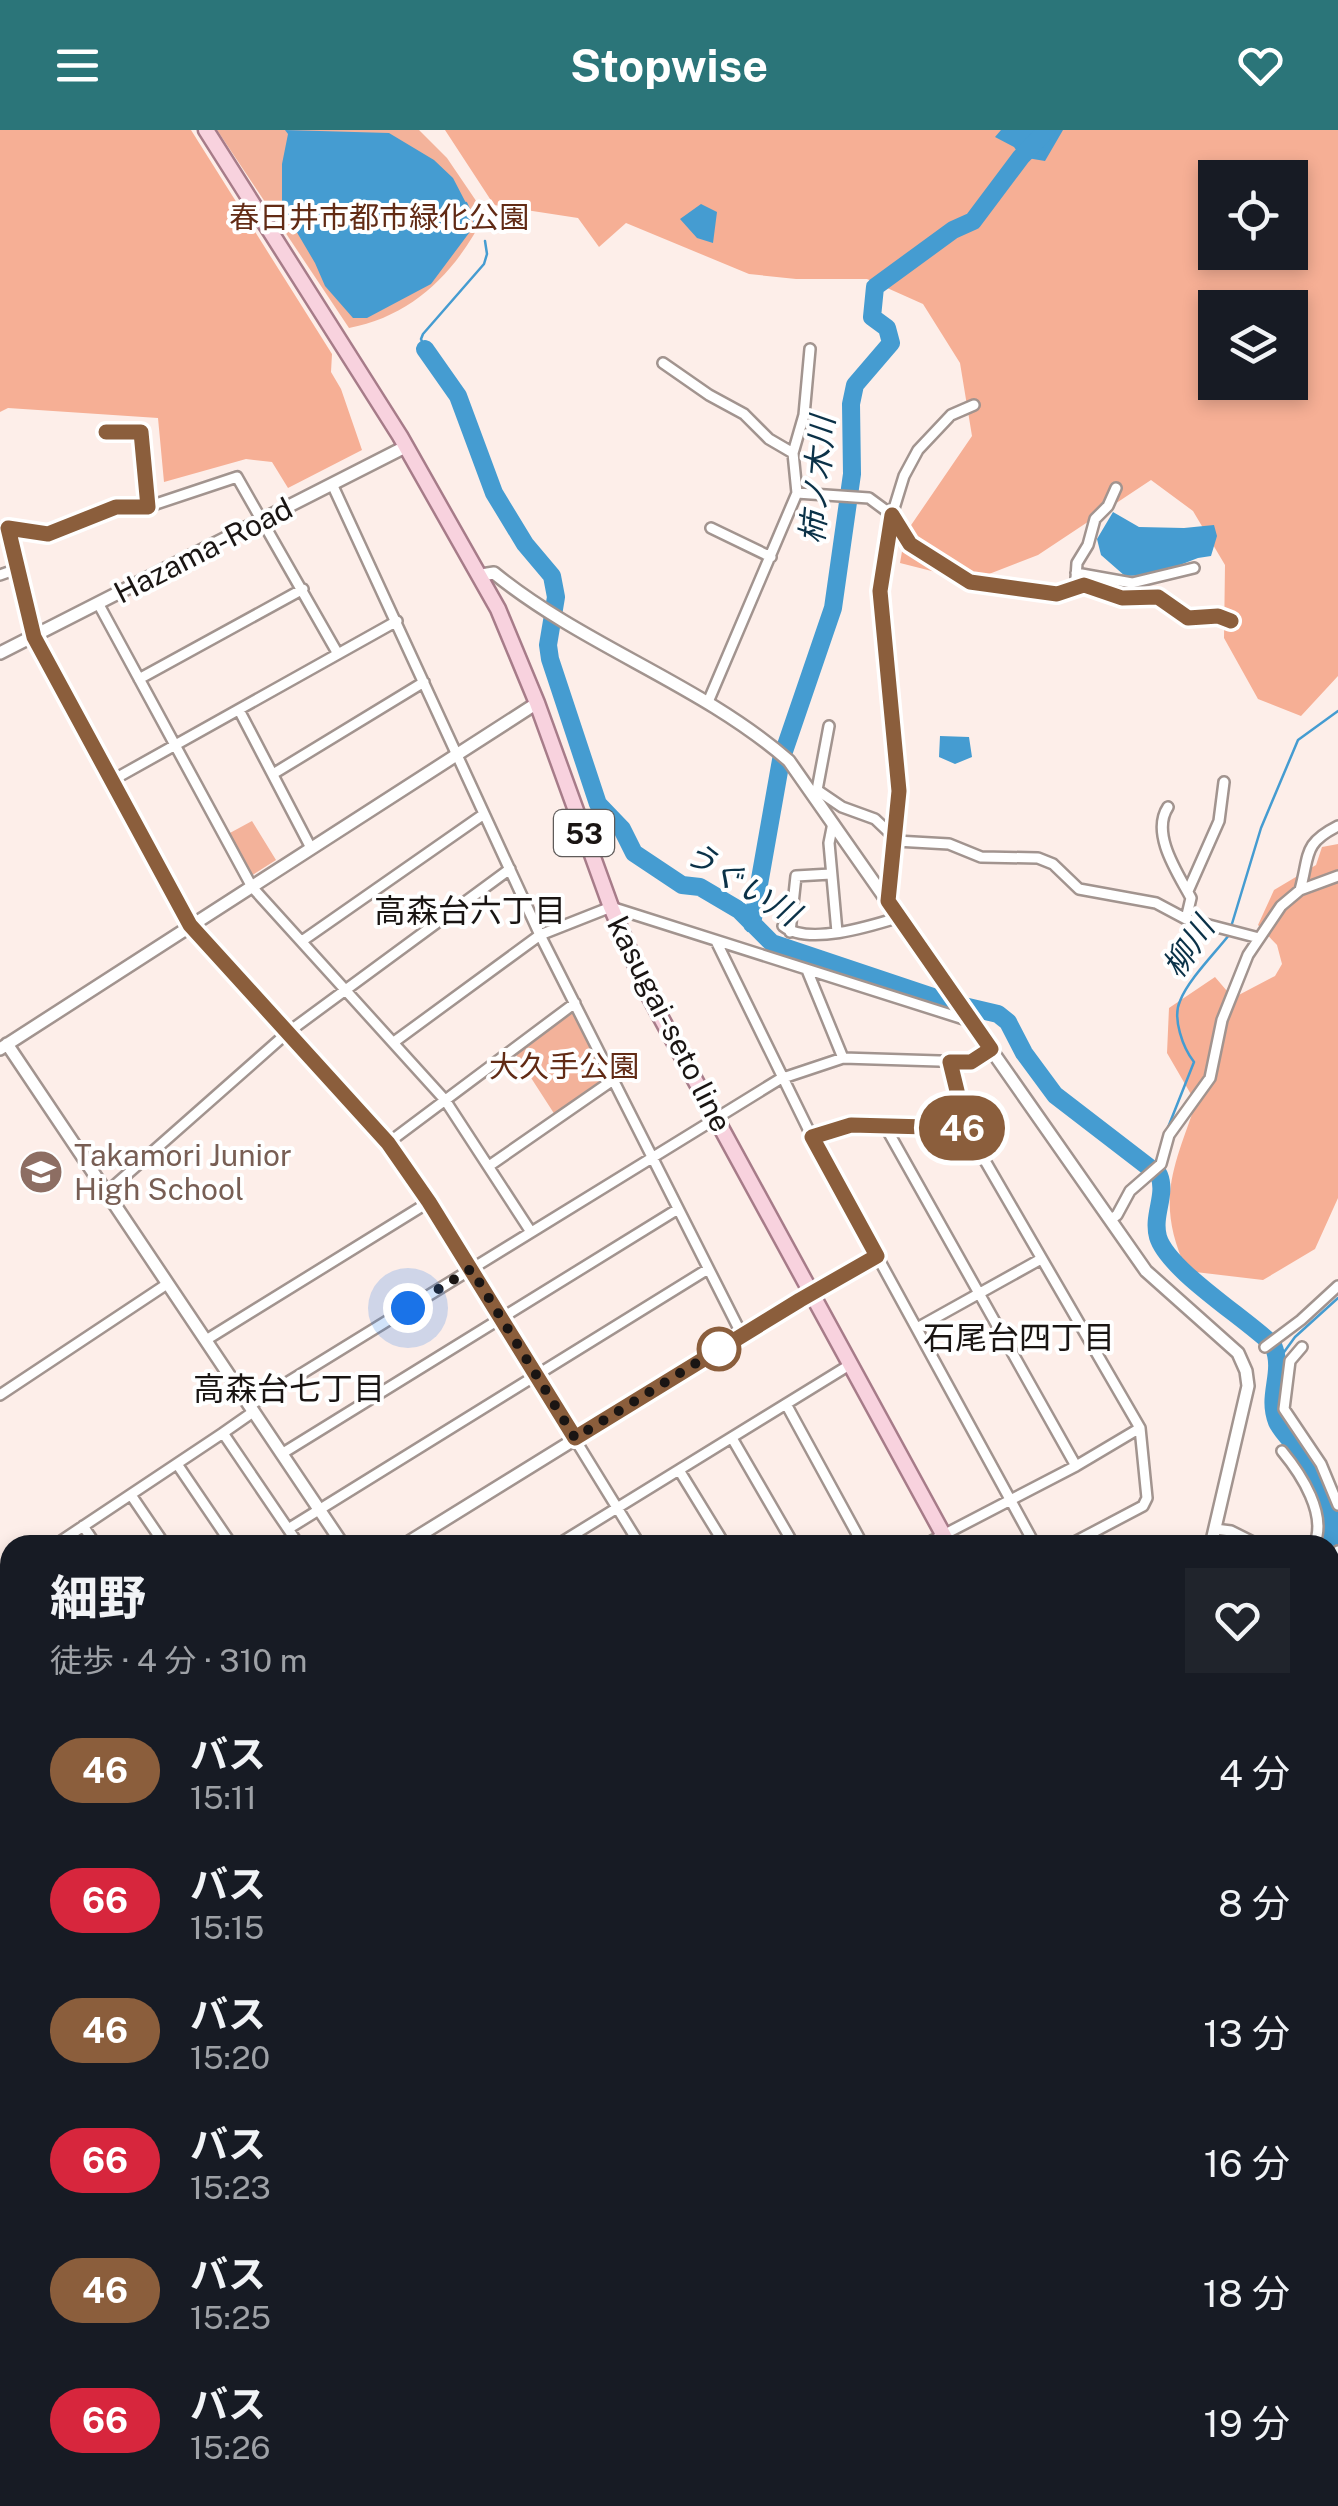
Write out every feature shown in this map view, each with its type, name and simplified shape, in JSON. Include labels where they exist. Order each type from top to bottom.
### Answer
[{"type":"main road","name":"kasugai-seto line","points":[[206,130],[405,447],[480,575],[512,637],[611,908],[648,994],[944,1535]]},
{"type":"street","points":[[708,702],[797,493],[793,454],[804,414],[810,349]]},
{"type":"street","points":[[663,363],[709,396],[744,414],[769,439],[793,454]]},
{"type":"street","points":[[888,901],[896,840],[896,744],[880,591],[892,515],[904,476],[918,450],[951,414],[974,405]]},
{"type":"street","points":[[106,432],[141,432],[148,507]]},
{"type":"street","name":"Hazama-Road","points":[[0,653],[405,447]]},
{"type":"street","points":[[338,654],[238,477],[148,507],[116,507],[48,534],[4,528],[34,637],[190,925],[388,1143],[429,1202],[634,1535]]},
{"type":"street","points":[[332,484],[540,935],[742,1334]]},
{"type":"street","points":[[1077,586],[1077,563],[1090,540],[1095,520],[1108,506],[1116,488]]},
{"type":"street","points":[[797,493],[869,498],[892,515],[910,544],[970,582],[1057,594],[1084,585],[1122,598],[1158,597],[1188,618],[1218,616],[1231,621]]},
{"type":"street","points":[[711,528],[770,558]]},
{"type":"street","points":[[1076,572],[1132,583],[1194,568]]},
{"type":"street","points":[[0,575],[17,569]]},
{"type":"street","points":[[480,575],[494,573],[517,592],[708,702],[773,747],[815,791],[833,823],[1146,1272],[1232,1346],[1246,1371],[1248,1386],[1214,1535]]},
{"type":"street","points":[[140,679],[303,589]]},
{"type":"street","points":[[98,604],[252,886],[444,1100],[530,1232]]},
{"type":"street","points":[[112,782],[397,621]]},
{"type":"street","points":[[273,774],[424,682]]},
{"type":"street","points":[[336,1535],[4,1046],[537,703]]},
{"type":"street","points":[[240,710],[311,848]]},
{"type":"street","points":[[815,791],[829,726]]},
{"type":"street","points":[[1188,891],[1218,821],[1224,782]]},
{"type":"street","points":[[815,791],[842,808],[875,819],[896,840],[949,844],[981,857],[1038,858],[1053,864],[1079,889],[1156,903],[1186,919],[1258,938]]},
{"type":"street","points":[[1168,806],[1163,814],[1167,857],[1191,898],[1186,919]]},
{"type":"street","points":[[302,941],[484,814]]},
{"type":"street","points":[[833,823],[829,843],[837,932]]},
{"type":"street","points":[[1300,890],[1304,863],[1313,841],[1338,826]]},
{"type":"street","points":[[1194,840],[1206,845]]},
{"type":"street","points":[[106,1192],[287,1033],[510,869]]},
{"type":"street","points":[[832,874],[796,876],[787,929],[816,935],[900,917]]},
{"type":"street","points":[[1110,1220],[1130,1191],[1160,1164],[1170,1135],[1210,1078],[1225,1010],[1258,938],[1280,906],[1300,890],[1338,876]]},
{"type":"street","points":[[394,1042],[540,935],[611,908],[808,970],[964,1012]]},
{"type":"street","points":[[716,941],[812,1137],[1030,1535]]},
{"type":"street","points":[[808,970],[843,1058]]},
{"type":"street","points":[[388,1143],[575,1003]]},
{"type":"street","points":[[70,1535],[224,1432],[251,1409],[783,1078],[843,1058],[971,1062],[991,1049]]},
{"type":"street","points":[[950,1062],[966,1128],[1140,1428],[1147,1498],[1143,1506],[1089,1535]]},
{"type":"street","points":[[488,1166],[613,1080]]},
{"type":"street","points":[[812,1137],[851,1125],[966,1128]]},
{"type":"street","points":[[885,1126],[1076,1466]]},
{"type":"street","points":[[206,1340],[429,1202]]},
{"type":"street","points":[[283,1453],[678,1209]]},
{"type":"street","points":[[420,1535],[742,1334],[877,1256]]},
{"type":"street","points":[[916,1328],[1041,1259]]},
{"type":"street","points":[[288,1528],[708,1269]]},
{"type":"street","points":[[0,1395],[167,1284]]},
{"type":"street","points":[[1264,1347],[1302,1320],[1338,1286]]},
{"type":"street","points":[[1302,1347],[1290,1361],[1284,1409],[1321,1464],[1338,1505]]},
{"type":"street","points":[[573,1535],[851,1364]]},
{"type":"street","points":[[786,1404],[858,1535]]},
{"type":"street","points":[[955,1535],[1140,1428]]},
{"type":"street","points":[[224,1432],[293,1535]]},
{"type":"street","points":[[732,1438],[788,1535]]},
{"type":"street","points":[[1282,1451],[1294,1465],[1312,1501],[1319,1535]]},
{"type":"street","points":[[176,1464],[225,1535]]},
{"type":"street","points":[[679,1470],[719,1535]]},
{"type":"street","points":[[1312,1501],[1333,1491]]},
{"type":"street","points":[[131,1495],[158,1535]]},
{"type":"street","points":[[83,1526],[89,1535]]},
{"type":"street","points":[[1215,1529],[1238,1535]]},
{"type":"green space","name":"春日井市都市緑化公園","points":[[217,130],[419,130],[447,158],[485,214],[461,254],[430,288],[393,313],[349,328]]},
{"type":"green space","points":[[252,821],[276,860],[251,876],[228,834]]},
{"type":"green space","name":"大久手公園","points":[[570,1011],[575,1012],[607,1076],[555,1115],[515,1053]]},
{"type":"shaded area","points":[[0,130],[191,130],[332,354],[331,372],[341,389],[362,450],[288,488],[272,462],[246,459],[164,482],[158,418],[8,408],[0,412]]},
{"type":"shaded area","points":[[445,130],[1338,130],[1338,676],[1301,716],[1258,699],[1224,638],[1225,565],[1193,511],[1151,480],[1038,555],[971,581],[900,563],[905,534],[972,436],[960,363],[923,304],[867,279],[796,279],[749,274],[626,223],[599,247],[578,218],[494,205]]},
{"type":"shaded area","points":[[1338,844],[1338,1198],[1315,1249],[1263,1280],[1187,1271],[1172,1225],[1171,1186],[1196,1103],[1167,1053],[1169,1008],[1215,977],[1233,998],[1275,976],[1282,964],[1277,945],[1258,925],[1274,890],[1316,865],[1322,847]]},
{"type":"water","name":"春日井市都市緑化公園","points":[[285,130],[389,133],[434,160],[453,178],[466,203],[472,229],[431,284],[367,318],[353,318],[325,286],[282,207],[282,164],[288,134]]},
{"type":"water","points":[[1001,130],[1063,130],[1045,161],[1021,157],[1014,147],[995,137]]},
{"type":"water","points":[[701,204],[717,212],[713,243],[697,238],[680,219]]},
{"type":"water","points":[[1113,512],[1139,527],[1214,525],[1217,536],[1211,556],[1154,575],[1125,576],[1101,555],[1097,539]]},
{"type":"water","points":[[940,736],[969,737],[972,757],[955,764],[939,757]]},
{"type":"waterway","name":"柿ノ木川","points":[[752,924],[781,760],[833,608],[852,474],[851,404],[855,385],[891,343],[887,328],[872,317],[875,287],[953,230],[973,221],[1021,157],[1047,130]]},
{"type":"waterway","points":[[466,203],[476,225]]},
{"type":"waterway","points":[[425,349],[423,334],[484,264],[485,241]]},
{"type":"waterway","name":"うぐい川","points":[[425,349],[458,396],[494,493],[525,544],[552,576],[556,597],[548,645],[550,659],[598,804],[622,829],[634,853],[682,885],[700,887],[739,910],[772,943],[951,1003],[998,1014],[1008,1022],[1024,1053],[1055,1095],[1159,1175],[1158,1237],[1176,1264],[1273,1345],[1277,1422],[1322,1485],[1332,1535]]},
{"type":"waterway","name":"柳川","points":[[1231,927],[1261,828],[1298,740],[1338,711]]},
{"type":"waterway","name":"柳川","points":[[1167,1130],[1194,1062],[1180,1033],[1180,1001],[1229,935]]},
{"type":"waterway","points":[[1279,1359],[1295,1337],[1338,1298]]},
{"type":"bus line","name":"46","points":[[106,432],[141,432],[148,507],[116,507],[48,534],[8,528],[34,637],[190,925],[388,1143],[429,1202],[575,1438],[877,1256],[812,1137],[851,1125],[966,1128],[950,1062],[971,1062],[991,1049],[888,901],[899,791],[880,591],[892,515],[910,544],[970,582],[1057,594],[1084,585],[1122,598],[1158,597],[1188,618],[1218,616],[1231,621]]},
{"type":"place","name":"Takamori Junior High School","points":[[41,1172]]},
{"type":"district","name":"高森台六丁目","points":[[470,910]]},
{"type":"district","name":"石尾台四丁目","points":[[1019,1337]]},
{"type":"district","name":"高森台七丁目","points":[[289,1388]]},
{"type":"route","points":[[408,1308],[471,1269],[575,1438],[719,1349]]}]
